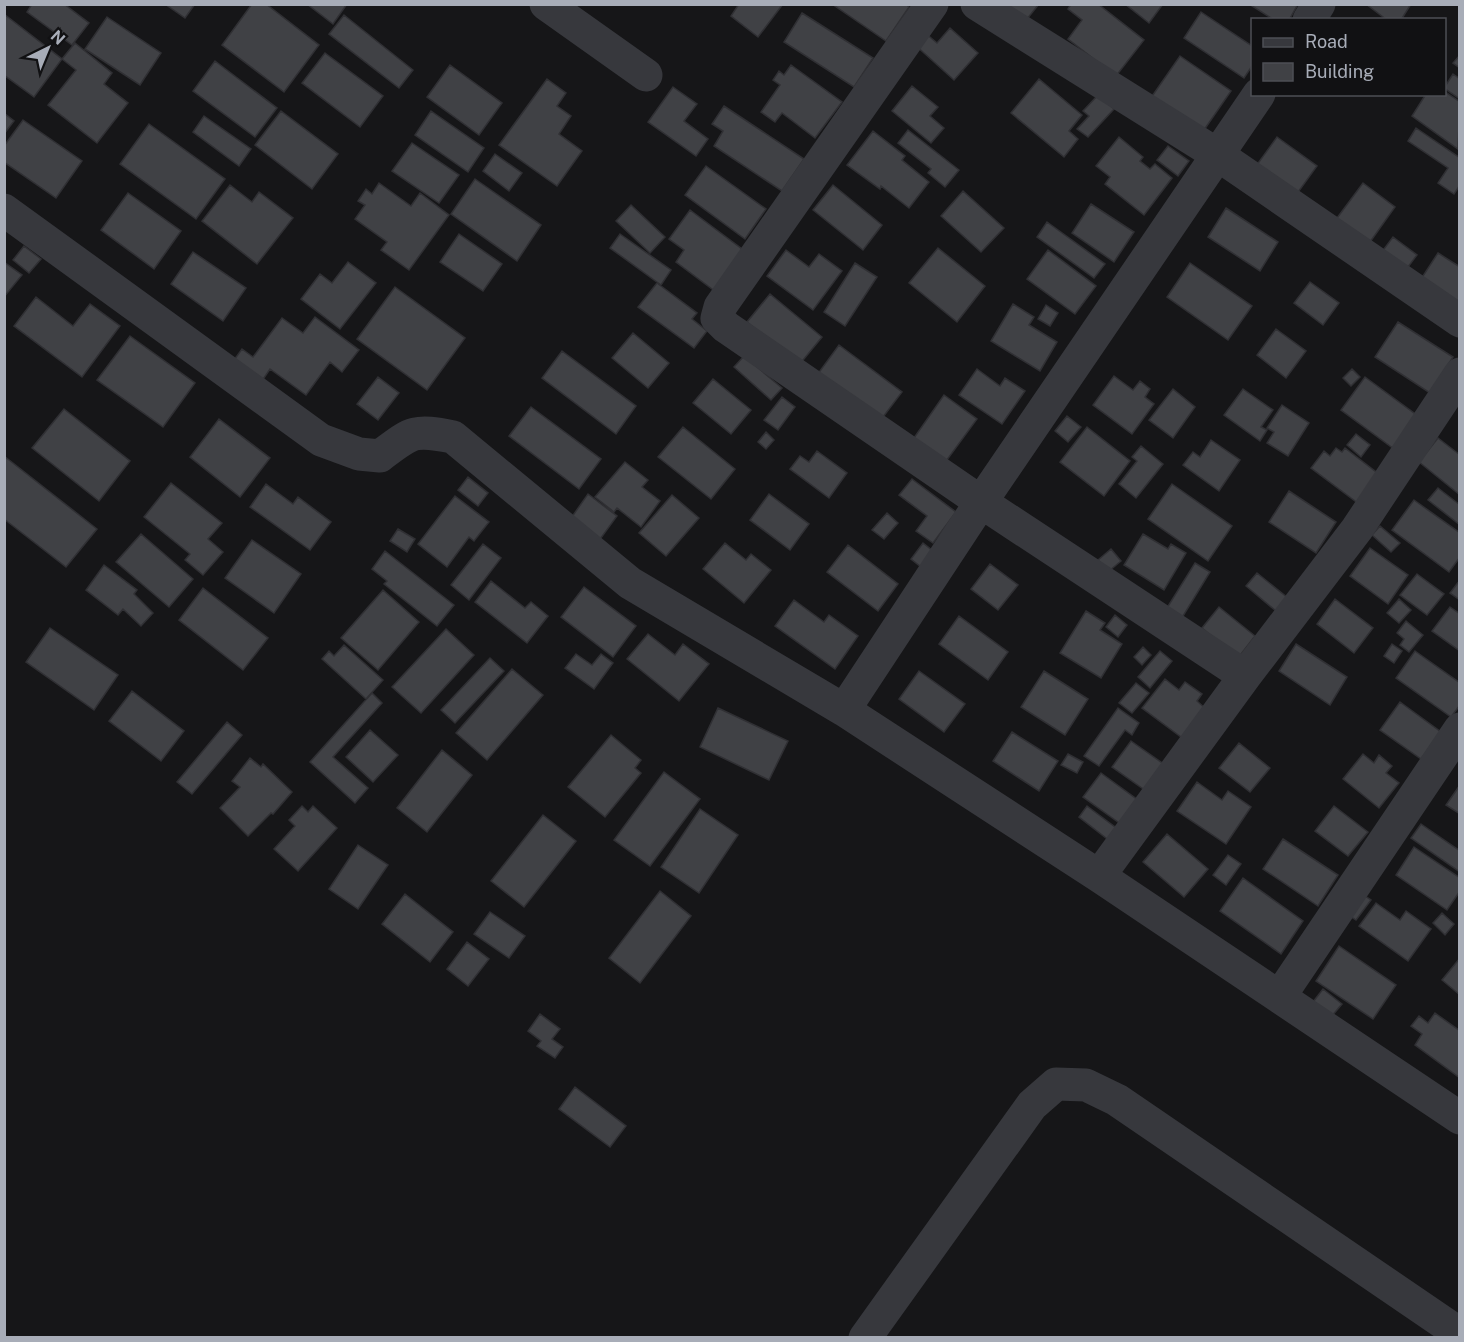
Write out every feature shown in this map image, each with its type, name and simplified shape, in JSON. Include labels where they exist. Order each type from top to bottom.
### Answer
[{"type":"street","points":[[546,4],[646,75]]},
{"type":"street","points":[[932,4],[720,307],[717,318],[726,327],[981,502],[1245,676]]},
{"type":"street","points":[[977,4],[1218,155],[1460,321]]},
{"type":"street","points":[[1310,18],[1319,4]]},
{"type":"street","points":[[844,710],[981,502],[1258,96]]},
{"type":"street","points":[[4,210],[321,440],[359,454],[380,456],[408,435],[426,432],[453,437],[630,583],[844,710],[1099,876],[1460,1118]]},
{"type":"street","points":[[1099,876],[1245,676],[1357,529],[1460,374]]},
{"type":"street","points":[[1280,996],[1460,729]]},
{"type":"street","points":[[865,1338],[1032,1105],[1056,1084],[1086,1085],[1117,1100],[1460,1334]]},
{"type":"building","points":[[32,4],[64,4],[89,23],[72,45],[27,12]]},
{"type":"building","points":[[165,4],[195,4],[185,18]]},
{"type":"building","points":[[252,4],[266,4],[319,45],[284,92],[222,45]]},
{"type":"building","points":[[307,4],[347,4],[333,24]]},
{"type":"building","points":[[739,4],[783,4],[758,37],[731,16]]},
{"type":"building","points":[[832,4],[906,4],[909,7],[886,41]]},
{"type":"building","points":[[999,4],[1039,4],[1023,24]]},
{"type":"building","points":[[1071,4],[1098,4],[1144,40],[1116,76],[1068,39],[1082,20],[1068,9]]},
{"type":"building","points":[[1125,4],[1163,4],[1149,23]]},
{"type":"building","points":[[1249,4],[1298,4],[1290,18],[1271,18]]},
{"type":"building","points":[[1366,4],[1411,4],[1402,18],[1384,18]]},
{"type":"building","points":[[1201,12],[1251,45],[1251,68],[1244,78],[1184,38]]},
{"type":"building","points":[[802,13],[873,58],[854,87],[784,42]]},
{"type":"building","points":[[4,14],[62,59],[34,97],[4,75]]},
{"type":"building","points":[[344,15],[413,70],[399,88],[329,34]]},
{"type":"building","points":[[107,17],[161,53],[140,85],[85,49]]},
{"type":"building","points":[[950,28],[978,53],[954,80],[914,44],[924,32],[937,43]]},
{"type":"building","points":[[75,43],[112,73],[104,84],[128,103],[97,143],[48,105],[76,70],[62,59]]},
{"type":"building","points":[[325,53],[383,96],[360,127],[302,83]]},
{"type":"building","points":[[1460,55],[1460,68],[1453,63]]},
{"type":"building","points":[[1180,56],[1231,91],[1204,130],[1148,102]]},
{"type":"building","points":[[215,61],[277,108],[255,137],[193,91]]},
{"type":"building","points":[[450,65],[502,103],[479,135],[427,97]]},
{"type":"building","points":[[791,65],[842,102],[815,138],[782,113],[775,122],[761,112],[780,85],[773,80],[779,71],[784,75]]},
{"type":"building","points":[[1453,74],[1460,79],[1460,99],[1446,89],[1446,85]]},
{"type":"building","points":[[547,79],[566,93],[557,106],[571,116],[559,134],[582,151],[557,186],[499,145]]},
{"type":"building","points":[[1039,79],[1082,115],[1069,131],[1078,139],[1064,157],[1011,113]]},
{"type":"building","points":[[912,86],[938,107],[930,116],[944,128],[931,143],[892,111]]},
{"type":"building","points":[[673,87],[697,104],[684,121],[708,139],[696,156],[648,122]]},
{"type":"building","points":[[1446,92],[1460,102],[1458,149],[1412,116],[1425,96],[1446,96]]},
{"type":"building","points":[[1098,95],[1114,109],[1088,137],[1077,129],[1089,116],[1083,111]]},
{"type":"building","points":[[724,106],[804,159],[782,191],[714,146],[723,131],[712,124]]},
{"type":"building","points":[[281,111],[338,154],[312,189],[255,145]]},
{"type":"building","points":[[431,111],[484,148],[468,172],[415,135]]},
{"type":"building","points":[[4,113],[14,121],[4,134]]},
{"type":"building","points":[[204,116],[251,149],[239,166],[193,132]]},
{"type":"building","points":[[23,120],[82,161],[56,198],[4,162],[4,146]]},
{"type":"building","points":[[149,124],[225,179],[196,219],[120,164]]},
{"type":"building","points":[[1416,128],[1460,158],[1460,185],[1454,194],[1438,183],[1448,168],[1408,141]]},
{"type":"building","points":[[908,130],[959,170],[945,187],[928,173],[931,169],[898,143]]},
{"type":"building","points":[[873,131],[905,156],[902,160],[929,182],[909,208],[881,186],[880,189],[847,165]]},
{"type":"building","points":[[1119,137],[1143,157],[1140,161],[1150,169],[1155,164],[1172,178],[1144,215],[1105,184],[1110,177],[1096,166]]},
{"type":"building","points":[[1277,137],[1317,166],[1296,195],[1256,166]]},
{"type":"building","points":[[412,143],[459,175],[439,203],[392,171]]},
{"type":"building","points":[[1168,146],[1189,161],[1178,176],[1157,160]]},
{"type":"building","points":[[495,154],[522,173],[509,191],[483,171]]},
{"type":"building","points":[[706,166],[766,209],[745,239],[685,195]]},
{"type":"building","points":[[475,179],[541,225],[517,261],[451,214]]},
{"type":"building","points":[[379,183],[411,206],[420,193],[449,215],[409,270],[381,250],[387,242],[355,219],[365,205],[358,201],[366,189],[372,194]]},
{"type":"building","points":[[1363,183],[1395,207],[1365,249],[1337,218]]},
{"type":"building","points":[[230,185],[252,202],[259,192],[293,218],[257,264],[202,221]]},
{"type":"building","points":[[833,185],[882,225],[863,250],[813,210]]},
{"type":"building","points":[[963,191],[1004,228],[981,252],[941,216]]},
{"type":"building","points":[[128,193],[181,231],[154,269],[101,230]]},
{"type":"building","points":[[1091,204],[1134,232],[1114,262],[1072,233]]},
{"type":"building","points":[[631,205],[665,237],[650,253],[616,221]]},
{"type":"building","points":[[1226,208],[1278,242],[1260,271],[1208,237]]},
{"type":"building","points":[[690,210],[746,252],[716,292],[676,262],[684,250],[669,239]]},
{"type":"building","points":[[1047,222],[1105,264],[1094,278],[1037,237]]},
{"type":"building","points":[[459,234],[502,264],[483,291],[440,262]]},
{"type":"building","points":[[620,234],[671,270],[661,285],[610,248]]},
{"type":"building","points":[[1393,237],[1417,255],[1402,275],[1378,257]]},
{"type":"building","points":[[24,246],[41,259],[29,273],[13,260]]},
{"type":"building","points":[[938,248],[985,286],[957,322],[909,283]]},
{"type":"building","points":[[786,250],[809,267],[819,254],[842,271],[813,310],[767,276]]},
{"type":"building","points":[[1048,250],[1096,286],[1075,314],[1027,279]]},
{"type":"building","points":[[193,252],[246,288],[223,321],[171,284]]},
{"type":"building","points":[[1438,253],[1460,267],[1460,304],[1421,279]]},
{"type":"building","points":[[4,262],[22,275],[4,297]]},
{"type":"building","points":[[348,262],[376,283],[340,329],[301,299],[320,274],[332,283]]},
{"type":"building","points":[[855,263],[877,277],[845,326],[824,312]]},
{"type":"building","points":[[1190,263],[1252,306],[1228,340],[1167,297]]},
{"type":"building","points":[[1310,282],[1339,303],[1323,325],[1294,303]]},
{"type":"building","points":[[657,283],[697,313],[692,319],[707,331],[694,348],[638,307]]},
{"type":"building","points":[[395,287],[465,338],[427,390],[357,339]]},
{"type":"building","points":[[770,294],[822,337],[799,365],[747,322]]},
{"type":"building","points":[[36,297],[73,326],[90,304],[120,326],[82,377],[14,326]]},
{"type":"building","points":[[1013,304],[1034,317],[1029,325],[1057,342],[1040,371],[991,341]]},
{"type":"building","points":[[1046,305],[1058,313],[1050,326],[1038,319]]},
{"type":"building","points":[[315,317],[359,350],[342,372],[330,362],[306,395],[270,369],[262,381],[234,360],[242,349],[253,357],[282,318],[303,333]]},
{"type":"building","points":[[1398,322],[1453,357],[1430,393],[1375,357]]},
{"type":"building","points":[[1276,329],[1306,351],[1286,378],[1257,355]]},
{"type":"building","points":[[633,333],[669,363],[648,388],[612,358]]},
{"type":"building","points":[[130,336],[195,383],[163,427],[97,380]]},
{"type":"building","points":[[839,345],[902,392],[880,421],[817,375]]},
{"type":"building","points":[[562,351],[636,406],[616,434],[542,378]]},
{"type":"building","points":[[744,356],[782,388],[771,400],[734,367]]},
{"type":"building","points":[[977,369],[1000,386],[1005,378],[1025,391],[1002,424],[959,395]]},
{"type":"building","points":[[1352,369],[1360,377],[1351,386],[1343,378]]},
{"type":"building","points":[[1114,376],[1133,390],[1140,381],[1150,389],[1145,397],[1154,404],[1132,434],[1093,405]]},
{"type":"building","points":[[378,377],[399,393],[378,420],[357,404]]},
{"type":"building","points":[[1365,377],[1418,416],[1394,449],[1341,410]]},
{"type":"building","points":[[713,379],[751,410],[731,434],[693,403]]},
{"type":"building","points":[[1173,389],[1195,407],[1173,438],[1149,420]]},
{"type":"building","points":[[1243,389],[1273,410],[1261,427],[1267,430],[1260,441],[1224,415]]},
{"type":"building","points":[[944,395],[977,419],[941,468],[909,445]]},
{"type":"building","points":[[782,397],[795,407],[778,430],[764,420]]},
{"type":"building","points":[[1282,405],[1309,423],[1288,456],[1267,443],[1274,432],[1267,428]]},
{"type":"building","points":[[531,407],[601,459],[579,489],[509,436]]},
{"type":"building","points":[[64,409],[130,461],[99,501],[32,448]]},
{"type":"building","points":[[1067,416],[1081,427],[1068,442],[1055,431]]},
{"type":"building","points":[[219,419],[270,458],[240,497],[190,457]]},
{"type":"building","points":[[683,427],[735,469],[711,499],[658,457]]},
{"type":"building","points":[[1087,427],[1130,461],[1104,496],[1060,462]]},
{"type":"building","points":[[766,432],[774,440],[766,449],[758,442]]},
{"type":"building","points":[[1356,434],[1370,445],[1361,457],[1347,445]]},
{"type":"building","points":[[1438,438],[1460,455],[1460,495],[1419,462]]},
{"type":"building","points":[[1211,440],[1240,460],[1219,491],[1183,465],[1193,452],[1200,457]]},
{"type":"building","points":[[1141,446],[1163,464],[1136,498],[1119,484],[1137,461],[1132,457]]},
{"type":"building","points":[[1336,448],[1342,452],[1345,448],[1380,475],[1359,504],[1311,468],[1324,451],[1330,456]]},
{"type":"building","points":[[817,451],[847,473],[829,498],[790,469],[800,456],[809,462]]},
{"type":"building","points":[[4,456],[97,529],[66,567],[4,519]]},
{"type":"building","points":[[625,462],[648,480],[642,487],[660,501],[641,527],[617,508],[614,512],[595,497]]},
{"type":"building","points":[[468,477],[488,493],[478,506],[458,490]]},
{"type":"building","points":[[912,479],[956,512],[933,543],[916,531],[927,516],[899,495]]},
{"type":"building","points":[[171,483],[222,523],[208,539],[223,552],[203,575],[185,560],[190,554],[144,517]]},
{"type":"building","points":[[266,484],[293,504],[298,497],[331,522],[310,550],[250,507]]},
{"type":"building","points":[[1172,484],[1232,526],[1208,561],[1148,519]]},
{"type":"building","points":[[1438,488],[1460,505],[1460,525],[1428,500]]},
{"type":"building","points":[[1289,491],[1336,522],[1316,553],[1269,522]]},
{"type":"building","points":[[588,494],[617,516],[598,542],[569,521]]},
{"type":"building","points":[[769,494],[809,524],[790,550],[750,520]]},
{"type":"building","points":[[672,495],[699,518],[666,556],[639,533]]},
{"type":"building","points":[[455,496],[489,522],[474,541],[469,537],[447,567],[418,544]]},
{"type":"building","points":[[1414,500],[1460,533],[1460,557],[1449,572],[1392,530]]},
{"type":"building","points":[[887,513],[898,523],[884,539],[872,530]]},
{"type":"building","points":[[1380,526],[1400,543],[1391,552],[1372,535]]},
{"type":"building","points":[[398,529],[415,539],[407,552],[390,541]]},
{"type":"building","points":[[141,534],[193,579],[169,607],[116,562]]},
{"type":"building","points":[[1143,534],[1168,549],[1171,544],[1186,553],[1164,590],[1124,565]]},
{"type":"building","points":[[252,540],[301,574],[274,613],[225,578]]},
{"type":"building","points":[[725,543],[746,560],[751,554],[771,570],[744,603],[703,569]]},
{"type":"building","points":[[923,543],[933,551],[921,567],[911,559]]},
{"type":"building","points":[[483,544],[501,558],[469,600],[451,585]]},
{"type":"building","points":[[848,545],[898,584],[878,611],[827,572]]},
{"type":"building","points":[[1370,548],[1408,575],[1388,604],[1350,576]]},
{"type":"building","points":[[1111,549],[1121,561],[1109,571],[1098,560]]},
{"type":"building","points":[[385,551],[454,605],[437,626],[384,584],[387,581],[372,569]]},
{"type":"building","points":[[1195,563],[1210,572],[1180,621],[1165,611]]},
{"type":"building","points":[[990,564],[1018,585],[998,610],[971,589]]},
{"type":"building","points":[[104,565],[137,590],[134,594],[153,613],[141,626],[123,609],[118,615],[86,590]]},
{"type":"building","points":[[1257,573],[1288,598],[1276,611],[1246,586]]},
{"type":"building","points":[[1417,574],[1444,594],[1427,615],[1400,595]]},
{"type":"building","points":[[1460,580],[1460,600],[1450,593]]},
{"type":"building","points":[[491,581],[525,608],[531,602],[548,616],[527,643],[475,602]]},
{"type":"building","points":[[584,587],[636,626],[613,657],[561,617]]},
{"type":"building","points":[[203,588],[268,638],[243,670],[179,620]]},
{"type":"building","points":[[383,590],[419,622],[378,670],[341,638]]},
{"type":"building","points":[[1335,599],[1373,628],[1354,653],[1317,624]]},
{"type":"building","points":[[1399,599],[1411,610],[1399,623],[1387,613]]},
{"type":"building","points":[[794,600],[824,622],[829,615],[858,636],[835,669],[775,626]]},
{"type":"building","points":[[1219,607],[1255,636],[1238,658],[1202,628]]},
{"type":"building","points":[[1450,607],[1460,614],[1460,651],[1432,631]]},
{"type":"building","points":[[1086,611],[1105,623],[1100,630],[1122,644],[1101,678],[1060,653]]},
{"type":"building","points":[[1115,615],[1127,625],[1118,637],[1106,627]]},
{"type":"building","points":[[959,616],[1008,652],[988,680],[939,644]]},
{"type":"building","points":[[1406,621],[1423,635],[1409,652],[1400,645],[1404,639],[1397,633]]},
{"type":"building","points":[[50,628],[118,675],[94,710],[26,662]]},
{"type":"building","points":[[446,629],[474,655],[421,713],[392,687]]},
{"type":"building","points":[[648,634],[675,655],[683,644],[709,664],[679,701],[627,659]]},
{"type":"building","points":[[1296,644],[1347,677],[1330,705],[1279,671]]},
{"type":"building","points":[[1392,644],[1402,651],[1394,663],[1384,656]]},
{"type":"building","points":[[344,645],[383,680],[366,699],[322,659],[329,651],[334,656]]},
{"type":"building","points":[[1143,647],[1151,655],[1142,665],[1134,657]]},
{"type":"building","points":[[1160,651],[1172,661],[1150,688],[1138,677]]},
{"type":"building","points":[[1415,651],[1460,683],[1460,705],[1451,717],[1396,678]]},
{"type":"building","points":[[576,654],[592,665],[601,654],[613,663],[594,689],[565,668]]},
{"type":"building","points":[[490,658],[504,671],[455,723],[441,710]]},
{"type":"building","points":[[512,669],[543,695],[487,760],[456,733]]},
{"type":"building","points":[[919,671],[965,704],[944,732],[899,699]]},
{"type":"building","points":[[1044,671],[1088,699],[1065,735],[1021,707]]},
{"type":"building","points":[[1165,679],[1179,690],[1185,682],[1202,694],[1197,701],[1207,710],[1185,740],[1142,708]]},
{"type":"building","points":[[1136,683],[1149,693],[1132,713],[1119,703]]},
{"type":"building","points":[[132,691],[184,731],[161,761],[109,721]]},
{"type":"building","points":[[372,693],[382,703],[333,757],[368,788],[355,803],[310,762]]},
{"type":"building","points":[[1400,702],[1441,732],[1421,759],[1380,730]]},
{"type":"building","points":[[718,708],[788,741],[769,780],[700,747]]},
{"type":"building","points":[[1118,708],[1139,723],[1132,735],[1125,730],[1099,766],[1084,756]]},
{"type":"building","points":[[227,722],[242,735],[192,794],[177,782]]},
{"type":"building","points":[[370,730],[398,755],[373,782],[346,757]]},
{"type":"building","points":[[1012,732],[1058,761],[1039,791],[993,761]]},
{"type":"building","points":[[611,735],[641,760],[635,768],[641,773],[605,817],[568,787]]},
{"type":"building","points":[[1131,741],[1168,767],[1149,793],[1112,767]]},
{"type":"building","points":[[1239,743],[1270,768],[1250,792],[1219,768]]},
{"type":"building","points":[[442,750],[472,775],[427,832],[397,808]]},
{"type":"building","points":[[1068,754],[1083,762],[1077,773],[1061,765]]},
{"type":"building","points":[[1363,754],[1374,763],[1379,755],[1392,766],[1386,773],[1399,783],[1379,808],[1343,779]]},
{"type":"building","points":[[250,758],[261,767],[263,764],[292,792],[273,814],[271,813],[248,836],[220,808],[240,787],[232,781]]},
{"type":"building","points":[[664,772],[700,799],[650,866],[614,840]]},
{"type":"building","points":[[1101,773],[1142,803],[1125,827],[1083,797]]},
{"type":"building","points":[[1197,782],[1222,800],[1228,791],[1251,807],[1226,844],[1177,811]]},
{"type":"building","points":[[1460,785],[1460,814],[1446,805]]},
{"type":"building","points":[[302,806],[308,812],[313,806],[337,828],[298,871],[274,849],[295,826],[289,820]]},
{"type":"building","points":[[1087,806],[1123,833],[1115,845],[1079,817]]},
{"type":"building","points":[[1334,806],[1368,832],[1348,856],[1315,831]]},
{"type":"building","points":[[700,809],[738,835],[699,893],[661,867]]},
{"type":"building","points":[[543,815],[576,841],[524,907],[491,881]]},
{"type":"building","points":[[1421,824],[1460,851],[1460,872],[1411,838]]},
{"type":"building","points":[[1167,834],[1208,869],[1184,897],[1143,862]]},
{"type":"building","points":[[1283,839],[1338,875],[1318,906],[1263,869]]},
{"type":"building","points":[[358,845],[388,865],[358,909],[329,889]]},
{"type":"building","points":[[1414,847],[1460,878],[1460,891],[1447,910],[1396,875]]},
{"type":"building","points":[[1228,855],[1241,864],[1226,885],[1213,875]]},
{"type":"building","points":[[1243,878],[1303,921],[1281,954],[1220,911]]},
{"type":"building","points":[[660,891],[691,916],[640,983],[609,958]]},
{"type":"building","points":[[1359,892],[1371,900],[1356,920],[1344,912]]},
{"type":"building","points":[[405,894],[453,932],[430,962],[382,924]]},
{"type":"building","points":[[1376,903],[1400,920],[1406,911],[1431,929],[1408,961],[1359,926]]},
{"type":"building","points":[[490,912],[525,936],[509,958],[474,934]]},
{"type":"building","points":[[1442,913],[1454,924],[1445,935],[1433,923]]},
{"type":"building","points":[[467,942],[489,959],[468,986],[447,969]]},
{"type":"building","points":[[1339,946],[1396,985],[1373,1019],[1316,981]]},
{"type":"building","points":[[1460,958],[1460,995],[1442,980]]},
{"type":"building","points":[[1323,989],[1342,1004],[1331,1017],[1313,1002]]},
{"type":"building","points":[[1435,1013],[1460,1031],[1460,1078],[1415,1045],[1422,1034],[1411,1026],[1419,1016],[1428,1023]]},
{"type":"building","points":[[540,1014],[560,1029],[552,1039],[563,1047],[555,1058],[537,1046],[541,1041],[528,1031]]},
{"type":"building","points":[[575,1087],[626,1126],[610,1147],[559,1109]]}]
